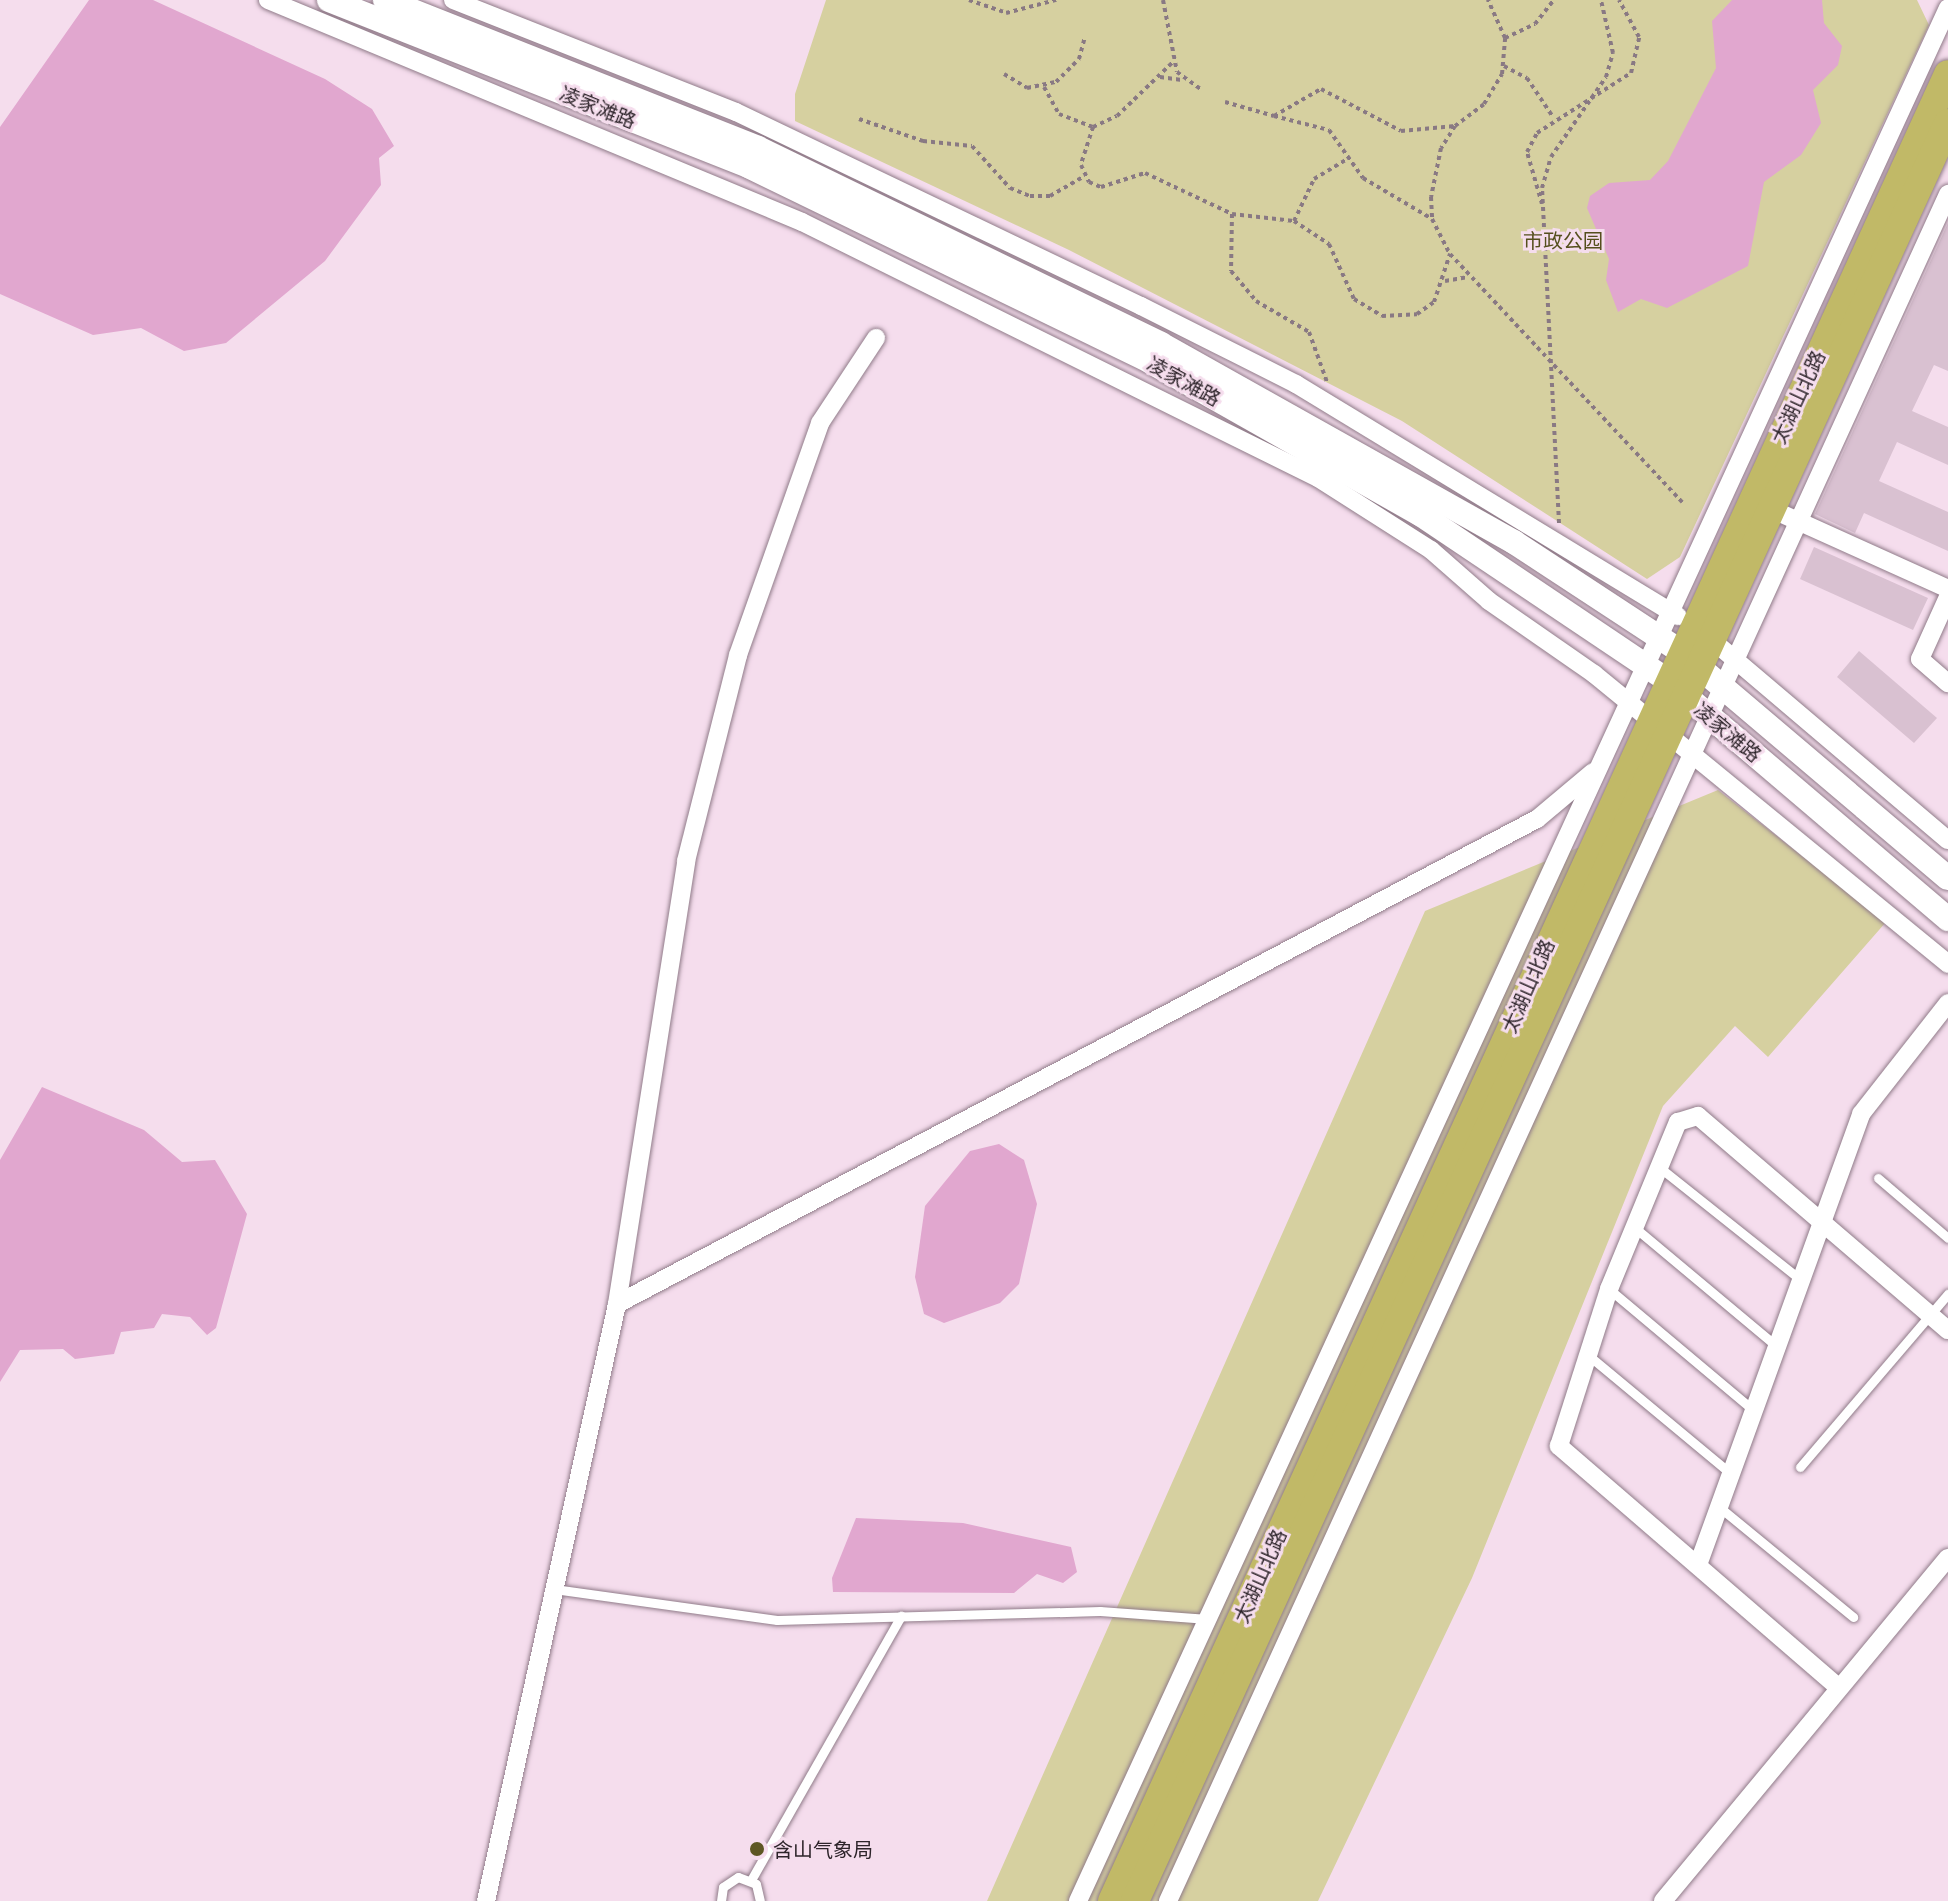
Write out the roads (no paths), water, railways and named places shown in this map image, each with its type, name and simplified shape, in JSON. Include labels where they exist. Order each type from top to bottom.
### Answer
[{"type":"main road","name":"凌家滩路","points":[[329,0],[750,167],[1151,362],[1420,514],[1665,680],[1948,919]]},
{"type":"main road","name":"凌家滩路","points":[[385,0],[758,148],[1161,344],[1514,542],[1678,651],[1948,878]]},
{"type":"main road","name":"太湖山北路","points":[[1112,1901],[1648,716],[1948,74]]},
{"type":"main road","name":"太湖山北路","points":[[1691,624],[1769,508],[1948,123]]},
{"type":"main road","name":"太湖山北路","points":[[1135,1901],[1648,716]]},
{"type":"street","points":[[268,0],[788,216],[1234,431],[1431,550],[1489,601],[1696,752],[1948,964]]},
{"type":"street","points":[[453,0],[736,112],[1141,306],[1296,384],[1560,541],[1691,624],[1948,840]]},
{"type":"street","points":[[617,1304],[1537,819],[1598,767],[1648,716],[1691,624],[1948,8]]},
{"type":"street","points":[[1168,1901],[1712,718],[1948,194]]},
{"type":"street","points":[[486,1901],[552,1589],[617,1304],[686,861],[738,655],[820,423],[876,338]]},
{"type":"street","points":[[1769,508],[1948,589]]},
{"type":"street","points":[[1948,597],[1920,659],[1948,683]]},
{"type":"street","points":[[1078,1901],[1598,767]]},
{"type":"street","points":[[1698,1565],[1774,1344],[1826,1223],[1822,1205],[1861,1114],[1948,1003]]},
{"type":"street","points":[[1838,1687],[1559,1446],[1609,1289],[1678,1122],[1698,1116],[1948,1330]]},
{"type":"street","points":[[1663,1901],[1948,1558]]},
{"type":"lane","points":[[1659,1167],[1801,1280]]},
{"type":"lane","points":[[1878,1178],[1948,1238]]},
{"type":"lane","points":[[1634,1227],[1774,1344]]},
{"type":"lane","points":[[1609,1289],[1752,1409]]},
{"type":"lane","points":[[1800,1467],[1948,1294]]},
{"type":"lane","points":[[1588,1355],[1730,1473]]},
{"type":"lane","points":[[1718,1506],[1853,1617]]},
{"type":"lane","points":[[552,1589],[777,1620],[1100,1611],[1208,1619]]},
{"type":"lane","points":[[751,1880],[901,1616]]},
{"type":"lane","points":[[721,1901],[727,1882],[751,1880]]},
{"type":"lane","points":[[751,1880],[760,1901]]},
{"type":"place","name":"含山气象局","points":[[757,1849]]},
{"type":"park label","name":"市政公园","points":[[1563,240]]}]
